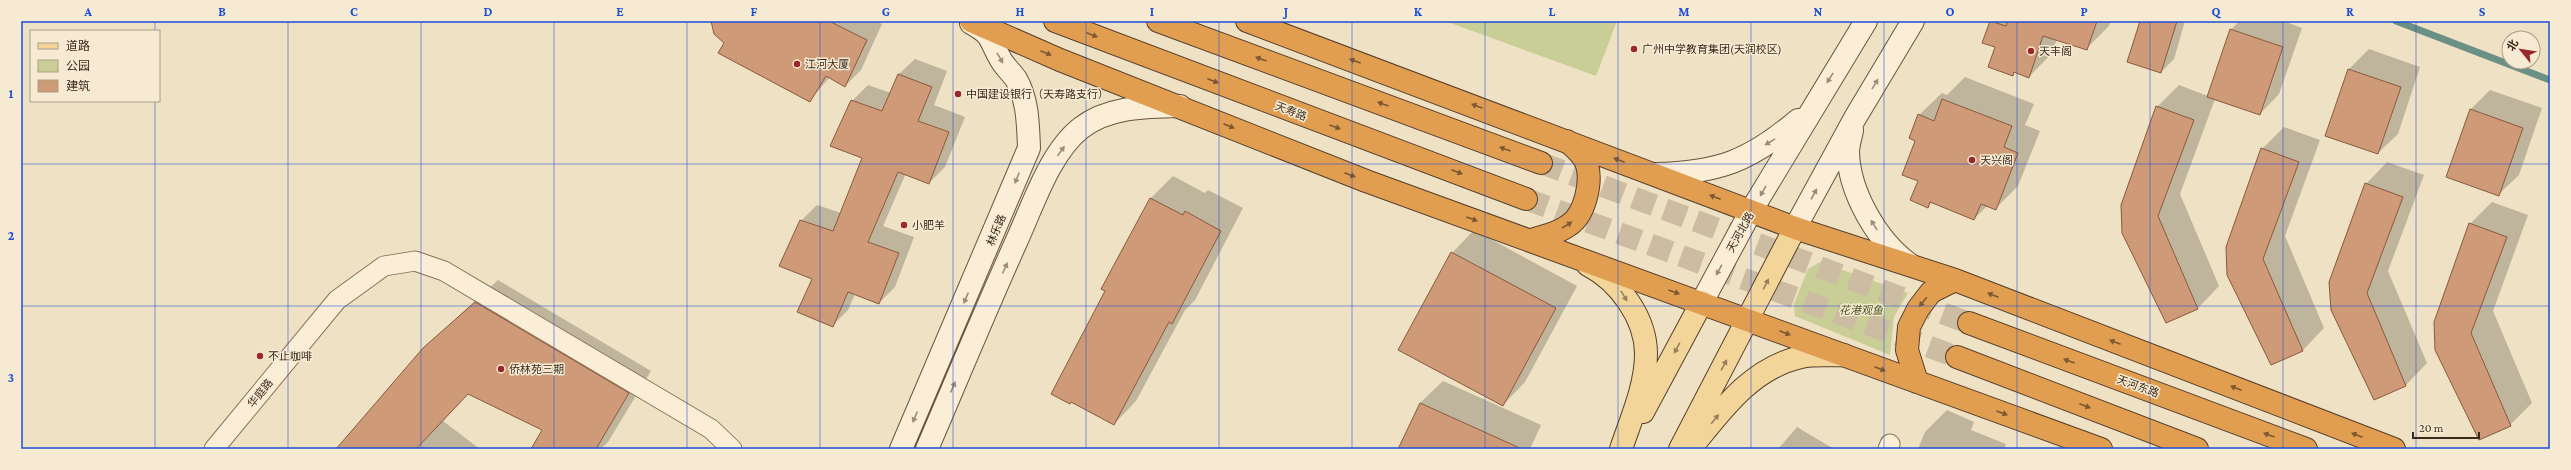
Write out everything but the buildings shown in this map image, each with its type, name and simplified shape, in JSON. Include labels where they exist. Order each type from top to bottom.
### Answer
[{"type":"highway","points":[[971,21],[1060,60],[1180,106],[1366,181],[1532,240],[2101,449]]},
{"type":"highway","name":"天寿路","points":[[1056,21],[1526,199]]},
{"type":"highway","points":[[1158,21],[1541,163]]},
{"type":"highway","points":[[1249,22],[1566,140],[1795,228],[1955,280],[2394,449]]},
{"type":"highway","points":[[1532,240],[1570,225],[1578,217],[1584,201],[1588,179],[1587,166],[1582,156],[1566,140]]},
{"type":"highway","points":[[1917,382],[1907,350],[1909,327],[1918,309],[1931,292],[1955,280]]},
{"type":"highway","name":"天河东路","points":[[1969,323],[2306,449]]},
{"type":"highway","points":[[1957,357],[2197,449]]},
{"type":"main road","points":[[1680,449],[1795,228]]},
{"type":"main road","points":[[1532,240],[1590,266],[1619,288],[1638,323],[1646,353],[1644,372],[1622,449]]},
{"type":"main road","name":"天河北路","points":[[1622,449],[1702,302]]},
{"type":"main road","points":[[1690,449],[1744,386],[1765,371],[1800,357],[1844,355]]},
{"type":"street","name":"林乐路","points":[[901,449],[1029,148],[1027,114],[1023,96],[1015,79],[1001,60],[987,32],[966,21]]},
{"type":"street","name":"天河北路","points":[[1702,302],[1751,211],[1811,109],[1866,21]]},
{"type":"street","points":[[1795,228],[1855,118],[1913,21]]},
{"type":"street","points":[[927,449],[986,309],[1060,151],[1081,128],[1113,112],[1138,108],[1180,106]]},
{"type":"street","points":[[1655,174],[1692,174],[1735,162],[1775,140],[1811,109]]},
{"type":"street","points":[[1855,118],[1848,151],[1853,176],[1860,195],[1870,220],[1883,240],[1893,252],[1909,264]]},
{"type":"street","name":"华庭路","points":[[214,449],[337,300],[384,266],[415,261],[444,271],[711,430],[732,449]]},
{"type":"green space","points":[[1445,21],[1617,21],[1596,76]]},
{"type":"green space","name":"花港观鱼","points":[[1820,262],[1908,293],[1894,317],[1890,355],[1795,316],[1794,304],[1808,269]]},
{"type":"waterway","points":[[2396,21],[2550,80]]},
{"type":"tunnel","points":[[1541,163],[1969,323]]},
{"type":"tunnel","points":[[1526,199],[1957,357]]},
{"type":"place","name":"广州中学教育集团(天润校区)","points":[[1634,49]]},
{"type":"place","name":"天丰阁","points":[[2031,51]]},
{"type":"place","name":"江河大厦","points":[[797,64]]},
{"type":"place","name":"中国建设银行（天寿路支行）","points":[[958,94]]},
{"type":"place","name":"天兴阁","points":[[1972,160]]},
{"type":"place","name":"小肥羊","points":[[904,225]]},
{"type":"place","name":"不止咖啡","points":[[260,356]]},
{"type":"place","name":"侨林苑三期","points":[[501,369]]}]
